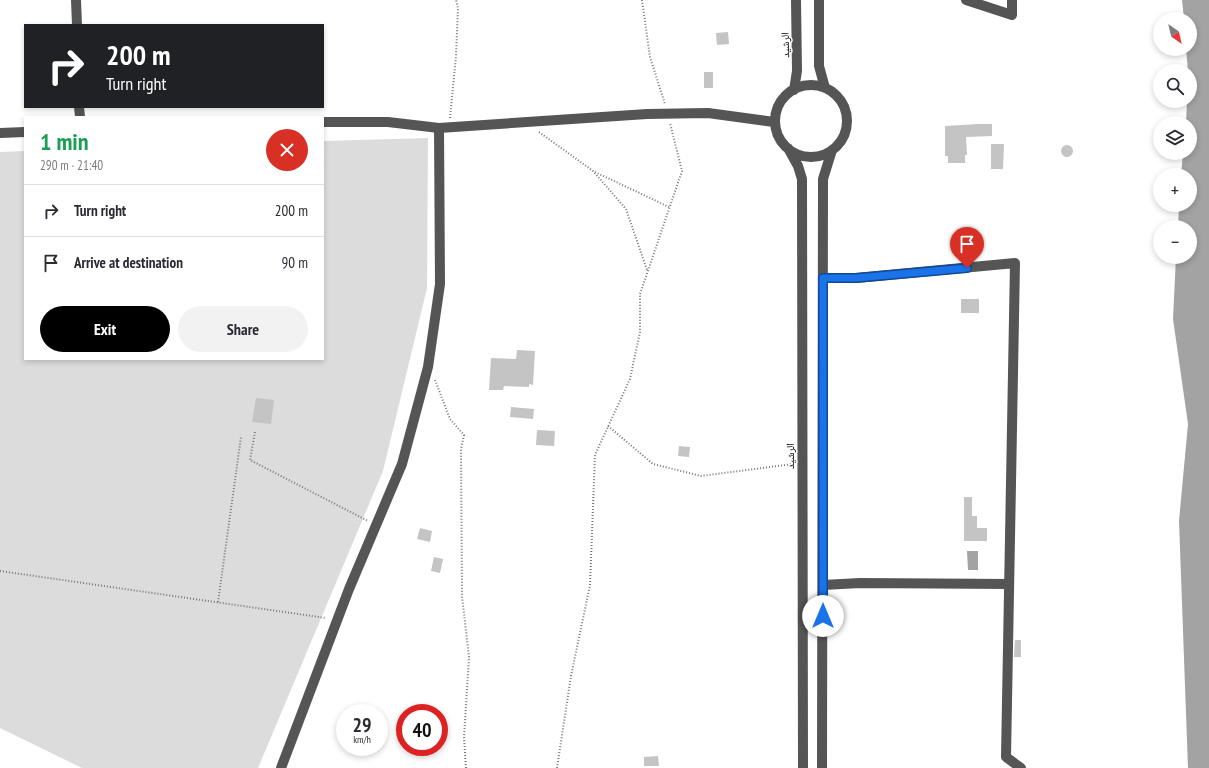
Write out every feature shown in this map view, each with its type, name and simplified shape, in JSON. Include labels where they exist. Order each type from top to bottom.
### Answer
[{"type":"street","points":[[76,0],[77,24]]},
{"type":"street","name":"الرشيد","points":[[794,90],[797,71],[796,0]]},
{"type":"street","points":[[818,0],[820,66],[825,88]]},
{"type":"street","points":[[966,0],[1012,14],[1012,0]]},
{"type":"street","points":[[822,768],[823,179],[832,150],[844,136],[848,124],[842,100],[833,92],[825,88],[810,85],[787,94],[780,104],[774,122],[779,138],[796,154],[806,157],[818,156],[832,150]]},
{"type":"street","points":[[324,122],[388,122],[439,128],[668,114],[708,113],[774,122]]},
{"type":"street","points":[[281,768],[337,620],[402,464],[428,367],[440,284],[439,128]]},
{"type":"street","points":[[0,133],[24,132]]},
{"type":"street","name":"الرشيد","points":[[788,148],[798,166],[802,179],[802,768]]},
{"type":"street","points":[[823,278],[856,278],[1015,263],[1006,757],[1021,768]]},
{"type":"street","points":[[823,585],[860,583],[1009,584]]},
{"type":"path","points":[[449,127],[456,56],[458,8],[456,0]]},
{"type":"path","points":[[557,768],[571,676],[590,585],[595,455],[630,379],[640,332],[640,294],[682,170],[668,114],[650,57],[642,0]]},
{"type":"path","points":[[528,123],[594,171],[669,207]]},
{"type":"path","points":[[594,171],[626,209],[647,271]]},
{"type":"path","points":[[428,367],[439,389],[450,419],[464,435],[462,449],[462,596],[469,657],[464,737],[466,768]]},
{"type":"path","points":[[608,426],[653,464],[701,476],[802,463]]},
{"type":"path","points":[[255,432],[250,460],[376,525]]},
{"type":"path","points":[[218,602],[241,437]]},
{"type":"path","points":[[0,571],[308,614],[337,620]]},
{"type":"shaded area","points":[[1182,0],[1209,0],[1209,768],[1188,768],[1179,521],[1188,424],[1173,319],[1176,264],[1197,264],[1197,220],[1178,220],[1179,212],[1197,212],[1197,168],[1182,168],[1182,160],[1197,160],[1197,116],[1186,116],[1187,108],[1197,108],[1197,64],[1187,64],[1187,56],[1197,56],[1197,12],[1183,12]]},
{"type":"shaded area","points":[[428,138],[427,288],[383,471],[258,768],[82,768],[0,728],[0,152],[24,151],[24,360],[324,360],[324,141]]},
{"type":"shaded area","points":[[967,551],[978,551],[978,570],[968,570]]},
{"type":"building","points":[[728,32],[729,44],[717,45],[716,33]]},
{"type":"building","points":[[704,72],[713,72],[713,88],[704,88]]},
{"type":"building","points":[[992,124],[992,136],[966,137],[967,155],[965,155],[965,163],[948,163],[948,156],[945,156],[945,126]]},
{"type":"building","points":[[991,144],[1004,144],[1003,169],[991,169]]},
{"type":"building","points":[[1065,145],[1069,145],[1073,151],[1069,157],[1065,157],[1061,153],[1061,149]]},
{"type":"building","points":[[961,299],[979,299],[979,313],[961,313]]},
{"type":"building","points":[[517,350],[535,351],[533,385],[529,384],[529,387],[504,386],[503,390],[489,390],[491,358],[516,359]]},
{"type":"building","points":[[256,398],[274,400],[271,424],[252,422]]},
{"type":"building","points":[[511,407],[534,409],[533,419],[510,417]]},
{"type":"building","points":[[537,430],[555,431],[554,446],[536,445]]},
{"type":"building","points":[[679,446],[690,447],[689,457],[678,456]]},
{"type":"building","points":[[964,497],[972,497],[972,516],[977,516],[977,528],[987,528],[987,541],[964,541]]},
{"type":"building","points":[[420,528],[432,531],[430,542],[417,539]]},
{"type":"building","points":[[434,557],[443,559],[440,573],[431,571]]},
{"type":"building","points":[[1015,640],[1021,640],[1021,657],[1014,657]]},
{"type":"building","points":[[658,756],[659,766],[644,766],[644,757]]},
{"type":"route","points":[[823,616],[823,278],[856,278],[967,268]]}]
